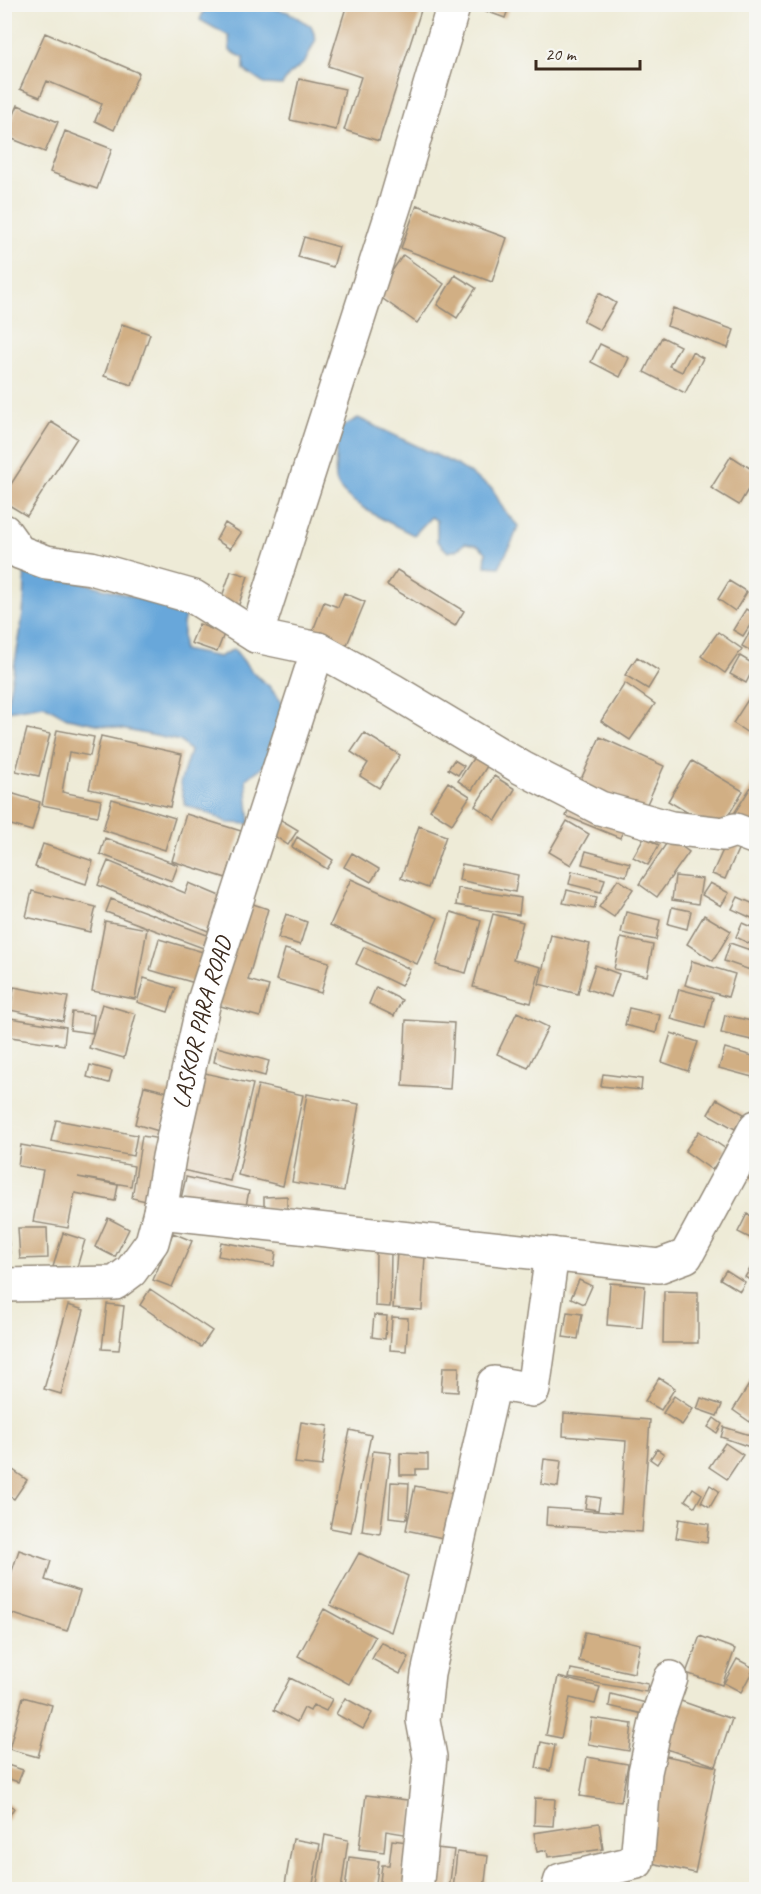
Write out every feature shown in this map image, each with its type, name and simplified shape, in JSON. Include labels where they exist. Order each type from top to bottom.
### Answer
[{"type":"street","points":[[256,636],[396,201],[454,4]]},
{"type":"street","points":[[4,531],[19,552],[46,562],[91,568],[194,597],[256,636],[318,650],[392,690],[522,768],[600,808],[670,828],[723,834],[735,830],[756,838]]},
{"type":"street","name":"LASKOR PARA ROAD","points":[[4,1285],[116,1283],[131,1271],[152,1242],[204,1001],[318,650]]},
{"type":"street","points":[[160,1212],[659,1266],[686,1256],[756,1128]]},
{"type":"street","points":[[416,1890],[430,1757],[423,1720],[428,1674],[494,1383],[532,1390],[552,1254]]},
{"type":"street","points":[[558,1890],[561,1880],[638,1862],[645,1772],[657,1718],[671,1678]]},
{"type":"water","points":[[206,5],[261,5],[288,12],[311,26],[316,39],[305,62],[288,76],[282,85],[264,84],[244,70],[244,58],[230,51],[229,36],[200,20]]},
{"type":"water","points":[[358,418],[457,465],[492,488],[504,510],[518,526],[499,567],[485,566],[486,552],[477,545],[465,543],[457,550],[448,552],[437,541],[437,521],[431,517],[414,535],[369,512],[346,495],[336,479],[338,440],[340,428]]},
{"type":"water","points":[[45,572],[186,611],[183,624],[183,650],[219,657],[234,649],[253,673],[269,686],[284,706],[276,757],[246,779],[250,824],[228,823],[185,805],[180,783],[190,751],[180,741],[67,718],[44,705],[6,711],[22,623],[24,573]]},
{"type":"building","points":[[347,4],[423,4],[379,141],[344,130],[361,77],[328,66]]},
{"type":"building","points":[[485,4],[510,4],[505,18],[483,10]]},
{"type":"building","points":[[45,33],[139,73],[114,130],[95,121],[102,104],[47,81],[40,97],[20,89]]},
{"type":"building","points":[[299,79],[345,89],[336,130],[290,120]]},
{"type":"building","points":[[18,105],[58,122],[45,152],[5,136]]},
{"type":"building","points":[[65,131],[112,149],[97,189],[50,172]]},
{"type":"building","points":[[417,205],[507,238],[492,282],[401,248]]},
{"type":"building","points":[[304,237],[339,247],[333,267],[298,257]]},
{"type":"building","points":[[403,255],[444,284],[417,323],[376,294]]},
{"type":"building","points":[[455,275],[476,288],[457,318],[437,305]]},
{"type":"building","points":[[599,293],[616,303],[600,330],[583,321]]},
{"type":"building","points":[[673,308],[734,330],[728,348],[667,326]]},
{"type":"building","points":[[122,324],[150,334],[132,385],[104,376]]},
{"type":"building","points":[[662,337],[680,346],[669,366],[682,372],[692,352],[703,358],[685,393],[644,372]]},
{"type":"building","points":[[600,344],[629,358],[620,377],[591,362]]},
{"type":"building","points":[[51,422],[77,438],[27,516],[4,502],[4,495]]},
{"type":"building","points":[[731,456],[756,472],[756,476],[739,505],[711,488]]},
{"type":"building","points":[[225,523],[241,533],[230,549],[216,540]]},
{"type":"building","points":[[397,570],[464,611],[455,626],[387,585]]},
{"type":"building","points":[[231,571],[248,576],[236,614],[218,608]]},
{"type":"building","points":[[729,581],[747,592],[735,611],[718,599]]},
{"type":"building","points":[[344,593],[365,602],[346,647],[312,633],[324,602],[338,607]]},
{"type":"building","points":[[746,609],[756,616],[743,636],[733,630]]},
{"type":"building","points":[[756,621],[756,654],[742,646]]},
{"type":"building","points":[[199,624],[224,634],[217,652],[191,643]]},
{"type":"building","points":[[718,632],[742,649],[725,673],[701,656]]},
{"type":"building","points":[[740,656],[755,665],[746,683],[730,674]]},
{"type":"building","points":[[637,657],[659,671],[648,689],[625,675]]},
{"type":"building","points":[[625,683],[655,704],[630,740],[601,721]]},
{"type":"building","points":[[756,687],[756,726],[751,735],[733,723]]},
{"type":"building","points":[[27,729],[50,734],[39,776],[16,771]]},
{"type":"building","points":[[57,730],[94,737],[90,756],[69,752],[62,792],[101,800],[98,816],[42,805]]},
{"type":"building","points":[[364,733],[400,755],[379,788],[360,776],[368,763],[351,752]]},
{"type":"building","points":[[101,736],[182,754],[170,807],[89,789]]},
{"type":"building","points":[[600,737],[664,766],[642,815],[578,786]]},
{"type":"building","points":[[476,754],[489,763],[472,790],[458,781]]},
{"type":"building","points":[[454,760],[464,766],[458,775],[448,769]]},
{"type":"building","points":[[692,761],[743,791],[719,831],[668,801]]},
{"type":"building","points":[[494,776],[515,789],[496,820],[475,806]]},
{"type":"building","points":[[756,779],[756,823],[730,820]]},
{"type":"building","points":[[448,782],[470,796],[452,824],[430,810]]},
{"type":"building","points":[[4,791],[40,802],[32,831],[4,823]]},
{"type":"building","points":[[573,798],[627,821],[620,838],[566,816]]},
{"type":"building","points":[[112,799],[175,818],[165,850],[103,830]]},
{"type":"building","points":[[186,814],[241,831],[226,878],[172,861]]},
{"type":"building","points":[[278,818],[298,830],[288,845],[269,832]]},
{"type":"building","points":[[567,821],[589,834],[571,865],[549,852]]},
{"type":"building","points":[[419,826],[446,836],[428,888],[401,878]]},
{"type":"building","points":[[297,837],[333,860],[327,869],[292,847]]},
{"type":"building","points":[[644,837],[659,845],[648,865],[633,857]]},
{"type":"building","points":[[105,838],[178,865],[172,881],[100,854]]},
{"type":"building","points":[[670,838],[689,852],[657,897],[639,884]]},
{"type":"building","points":[[728,839],[740,845],[725,879],[712,874]]},
{"type":"building","points":[[43,844],[93,861],[86,884],[35,867]]},
{"type":"building","points":[[586,851],[630,863],[626,876],[582,864]]},
{"type":"building","points":[[352,853],[379,869],[371,882],[344,867]]},
{"type":"building","points":[[108,861],[185,893],[189,883],[222,897],[208,931],[98,885]]},
{"type":"building","points":[[462,864],[518,875],[515,892],[459,880]]},
{"type":"building","points":[[572,871],[605,879],[601,892],[569,884]]},
{"type":"building","points":[[675,876],[702,879],[698,904],[672,900]]},
{"type":"building","points":[[351,879],[438,918],[417,964],[330,925]]},
{"type":"building","points":[[618,879],[633,889],[614,917],[599,907]]},
{"type":"building","points":[[710,883],[729,893],[721,906],[702,895]]},
{"type":"building","points":[[458,888],[521,898],[519,915],[456,905]]},
{"type":"building","points":[[567,890],[597,897],[594,909],[563,903]]},
{"type":"building","points":[[32,891],[96,907],[90,932],[26,917]]},
{"type":"building","points":[[738,897],[756,905],[756,920],[732,909]]},
{"type":"building","points":[[111,899],[207,935],[203,948],[106,912]]},
{"type":"building","points":[[247,902],[268,909],[248,980],[269,986],[260,1017],[217,1005]]},
{"type":"building","points":[[672,907],[691,911],[687,929],[668,924]]},
{"type":"building","points":[[451,912],[481,921],[466,973],[436,965]]},
{"type":"building","points":[[626,912],[660,920],[656,940],[621,933]]},
{"type":"building","points":[[286,914],[307,922],[300,945],[278,938]]},
{"type":"building","points":[[493,914],[523,922],[513,960],[541,967],[531,1003],[473,987]]},
{"type":"building","points":[[704,915],[731,931],[713,961],[687,944]]},
{"type":"building","points":[[105,921],[147,929],[135,999],[92,991]]},
{"type":"building","points":[[742,923],[756,929],[756,947],[736,937]]},
{"type":"building","points":[[551,935],[590,944],[578,994],[539,984]]},
{"type":"building","points":[[621,938],[653,945],[647,976],[614,969]]},
{"type":"building","points":[[159,939],[203,952],[195,983],[150,970]]},
{"type":"building","points":[[730,943],[756,952],[756,972],[724,961]]},
{"type":"building","points":[[364,947],[410,969],[401,986],[356,964]]},
{"type":"building","points":[[285,949],[329,962],[321,993],[276,980]]},
{"type":"building","points":[[692,961],[735,974],[728,997],[685,985]]},
{"type":"building","points":[[595,965],[619,974],[611,997],[587,989]]},
{"type":"building","points":[[144,978],[176,988],[168,1012],[137,1002]]},
{"type":"building","points":[[14,987],[68,997],[63,1021],[10,1010]]},
{"type":"building","points":[[376,987],[402,1000],[394,1016],[369,1004]]},
{"type":"building","points":[[679,989],[713,998],[705,1028],[671,1019]]},
{"type":"building","points":[[102,1004],[136,1014],[124,1058],[89,1048]]},
{"type":"building","points":[[629,1008],[660,1015],[656,1033],[625,1025]]},
{"type":"building","points":[[72,1012],[94,1015],[92,1033],[70,1030]]},
{"type":"building","points":[[517,1012],[548,1027],[528,1068],[497,1054]]},
{"type":"building","points":[[725,1015],[756,1022],[756,1041],[721,1033]]},
{"type":"building","points":[[4,1017],[66,1027],[64,1045],[4,1036]]},
{"type":"building","points":[[406,1020],[454,1023],[450,1089],[403,1086]]},
{"type":"building","points":[[671,1033],[698,1042],[688,1071],[662,1062]]},
{"type":"building","points":[[217,1047],[269,1061],[265,1076],[214,1062]]},
{"type":"building","points":[[725,1048],[756,1057],[756,1078],[719,1068]]},
{"type":"building","points":[[90,1065],[112,1071],[109,1083],[87,1077]]},
{"type":"building","points":[[205,1073],[253,1084],[230,1181],[182,1170]]},
{"type":"building","points":[[603,1074],[642,1079],[641,1090],[601,1086]]},
{"type":"building","points":[[258,1085],[303,1095],[283,1186],[238,1175]]},
{"type":"building","points":[[144,1086],[172,1093],[162,1132],[135,1124]]},
{"type":"building","points":[[307,1094],[359,1104],[344,1191],[292,1182]]},
{"type":"building","points":[[717,1099],[744,1114],[735,1129],[708,1114]]},
{"type":"building","points":[[56,1120],[137,1135],[133,1156],[51,1141]]},
{"type":"building","points":[[699,1131],[726,1149],[712,1170],[685,1151]]},
{"type":"building","points":[[142,1136],[161,1139],[151,1202],[132,1198]]},
{"type":"building","points":[[21,1145],[134,1166],[131,1186],[78,1177],[118,1185],[115,1201],[75,1193],[68,1228],[33,1222],[43,1170],[18,1166]]},
{"type":"building","points":[[756,1149],[756,1177],[754,1182],[739,1173]]},
{"type":"building","points":[[186,1177],[249,1191],[244,1216],[180,1203]]},
{"type":"building","points":[[287,1196],[287,1209],[264,1209],[264,1197]]},
{"type":"building","points":[[747,1214],[756,1218],[756,1241],[738,1232]]},
{"type":"building","points":[[108,1218],[129,1229],[115,1257],[95,1247]]},
{"type":"building","points":[[4,1219],[6,1219],[10,1256],[4,1257]]},
{"type":"building","points":[[18,1228],[47,1228],[48,1258],[20,1259]]},
{"type":"building","points":[[63,1233],[85,1240],[75,1274],[53,1267]]},
{"type":"building","points":[[173,1233],[192,1241],[172,1287],[153,1280]]},
{"type":"building","points":[[221,1242],[276,1252],[274,1266],[218,1256]]},
{"type":"building","points":[[376,1252],[391,1252],[390,1307],[375,1306]]},
{"type":"building","points":[[397,1252],[425,1255],[422,1310],[393,1308]]},
{"type":"building","points":[[756,1259],[756,1284],[745,1277]]},
{"type":"building","points":[[726,1270],[745,1282],[740,1291],[720,1279]]},
{"type":"building","points":[[579,1280],[592,1286],[584,1304],[571,1298]]},
{"type":"building","points":[[610,1283],[645,1286],[642,1328],[607,1325]]},
{"type":"building","points":[[150,1289],[212,1331],[201,1347],[140,1305]]},
{"type":"building","points":[[664,1291],[698,1292],[698,1343],[663,1343]]},
{"type":"building","points":[[107,1304],[124,1306],[119,1350],[102,1349]]},
{"type":"building","points":[[68,1305],[84,1310],[61,1394],[44,1389]]},
{"type":"building","points":[[567,1312],[582,1314],[578,1339],[563,1337]]},
{"type":"building","points":[[374,1315],[387,1316],[385,1339],[372,1337]]},
{"type":"building","points":[[392,1317],[408,1318],[406,1351],[390,1350]]},
{"type":"building","points":[[443,1367],[459,1367],[458,1392],[441,1391]]},
{"type":"building","points":[[659,1378],[675,1388],[661,1410],[645,1401]]},
{"type":"building","points":[[750,1383],[756,1387],[756,1412],[750,1422],[733,1410]]},
{"type":"building","points":[[674,1396],[693,1409],[682,1425],[663,1413]]},
{"type":"building","points":[[701,1398],[722,1405],[717,1416],[697,1409]]},
{"type":"building","points":[[564,1413],[650,1420],[642,1532],[546,1525],[547,1508],[621,1513],[626,1441],[563,1436]]},
{"type":"building","points":[[714,1418],[722,1424],[717,1433],[708,1427]]},
{"type":"building","points":[[301,1422],[328,1426],[322,1466],[295,1463]]},
{"type":"building","points":[[724,1427],[753,1436],[750,1447],[721,1437]]},
{"type":"building","points":[[350,1430],[371,1435],[351,1532],[330,1528]]},
{"type":"building","points":[[725,1443],[743,1455],[727,1479],[709,1467]]},
{"type":"building","points":[[657,1449],[664,1454],[657,1464],[650,1459]]},
{"type":"building","points":[[373,1451],[391,1453],[380,1534],[362,1531]]},
{"type":"building","points":[[400,1453],[428,1454],[428,1469],[416,1469],[416,1475],[400,1475]]},
{"type":"building","points":[[544,1459],[561,1461],[558,1487],[541,1484]]},
{"type":"building","points":[[6,1465],[27,1480],[14,1499],[4,1493]]},
{"type":"building","points":[[391,1482],[409,1483],[407,1519],[389,1517]]},
{"type":"building","points":[[710,1485],[719,1491],[710,1507],[701,1502]]},
{"type":"building","points":[[415,1486],[461,1495],[452,1540],[406,1530]]},
{"type":"building","points":[[693,1488],[702,1494],[695,1507],[685,1500]]},
{"type":"building","points":[[587,1496],[600,1498],[598,1510],[585,1508]]},
{"type":"building","points":[[679,1519],[709,1524],[707,1543],[676,1538]]},
{"type":"building","points":[[19,1550],[51,1561],[45,1580],[80,1591],[67,1631],[4,1611],[4,1595]]},
{"type":"building","points":[[359,1553],[408,1576],[391,1632],[330,1605]]},
{"type":"building","points":[[324,1609],[375,1637],[349,1684],[298,1656]]},
{"type":"building","points":[[585,1632],[640,1644],[634,1673],[579,1661]]},
{"type":"building","points":[[700,1636],[735,1649],[722,1685],[686,1673]]},
{"type":"building","points":[[381,1642],[409,1657],[400,1674],[372,1659]]},
{"type":"building","points":[[737,1659],[754,1668],[741,1692],[724,1683]]},
{"type":"building","points":[[571,1669],[648,1684],[646,1692],[569,1678]]},
{"type":"building","points":[[558,1677],[600,1687],[595,1704],[570,1698],[561,1738],[546,1735]]},
{"type":"building","points":[[290,1678],[332,1699],[326,1711],[313,1705],[310,1711],[304,1708],[297,1722],[274,1710]]},
{"type":"building","points":[[611,1694],[646,1703],[643,1714],[609,1706]]},
{"type":"building","points":[[23,1697],[52,1705],[38,1757],[9,1749]]},
{"type":"building","points":[[345,1698],[372,1713],[363,1729],[336,1714]]},
{"type":"building","points":[[678,1700],[732,1719],[716,1766],[661,1747]]},
{"type":"building","points":[[592,1718],[632,1724],[629,1751],[588,1744]]},
{"type":"building","points":[[541,1742],[555,1745],[550,1771],[536,1768]]},
{"type":"building","points":[[662,1755],[717,1767],[695,1873],[639,1860]]},
{"type":"building","points":[[587,1757],[628,1764],[621,1802],[580,1796]]},
{"type":"building","points":[[4,1764],[23,1770],[18,1782],[4,1777]]},
{"type":"building","points":[[366,1795],[415,1801],[410,1835],[386,1831],[384,1852],[359,1849]]},
{"type":"building","points":[[535,1798],[555,1799],[553,1826],[534,1825]]},
{"type":"building","points":[[4,1801],[14,1808],[4,1824]]},
{"type":"building","points":[[599,1823],[603,1849],[548,1857],[547,1850],[537,1852],[534,1833]]},
{"type":"building","points":[[325,1835],[348,1840],[341,1890],[316,1890]]},
{"type":"building","points":[[293,1839],[320,1844],[312,1890],[284,1890]]},
{"type":"building","points":[[392,1840],[415,1843],[410,1890],[379,1890],[382,1865],[389,1865]]},
{"type":"building","points":[[427,1847],[454,1850],[449,1890],[422,1890]]},
{"type":"building","points":[[457,1852],[488,1856],[484,1890],[453,1890]]},
{"type":"building","points":[[349,1857],[379,1861],[375,1890],[345,1890]]}]
